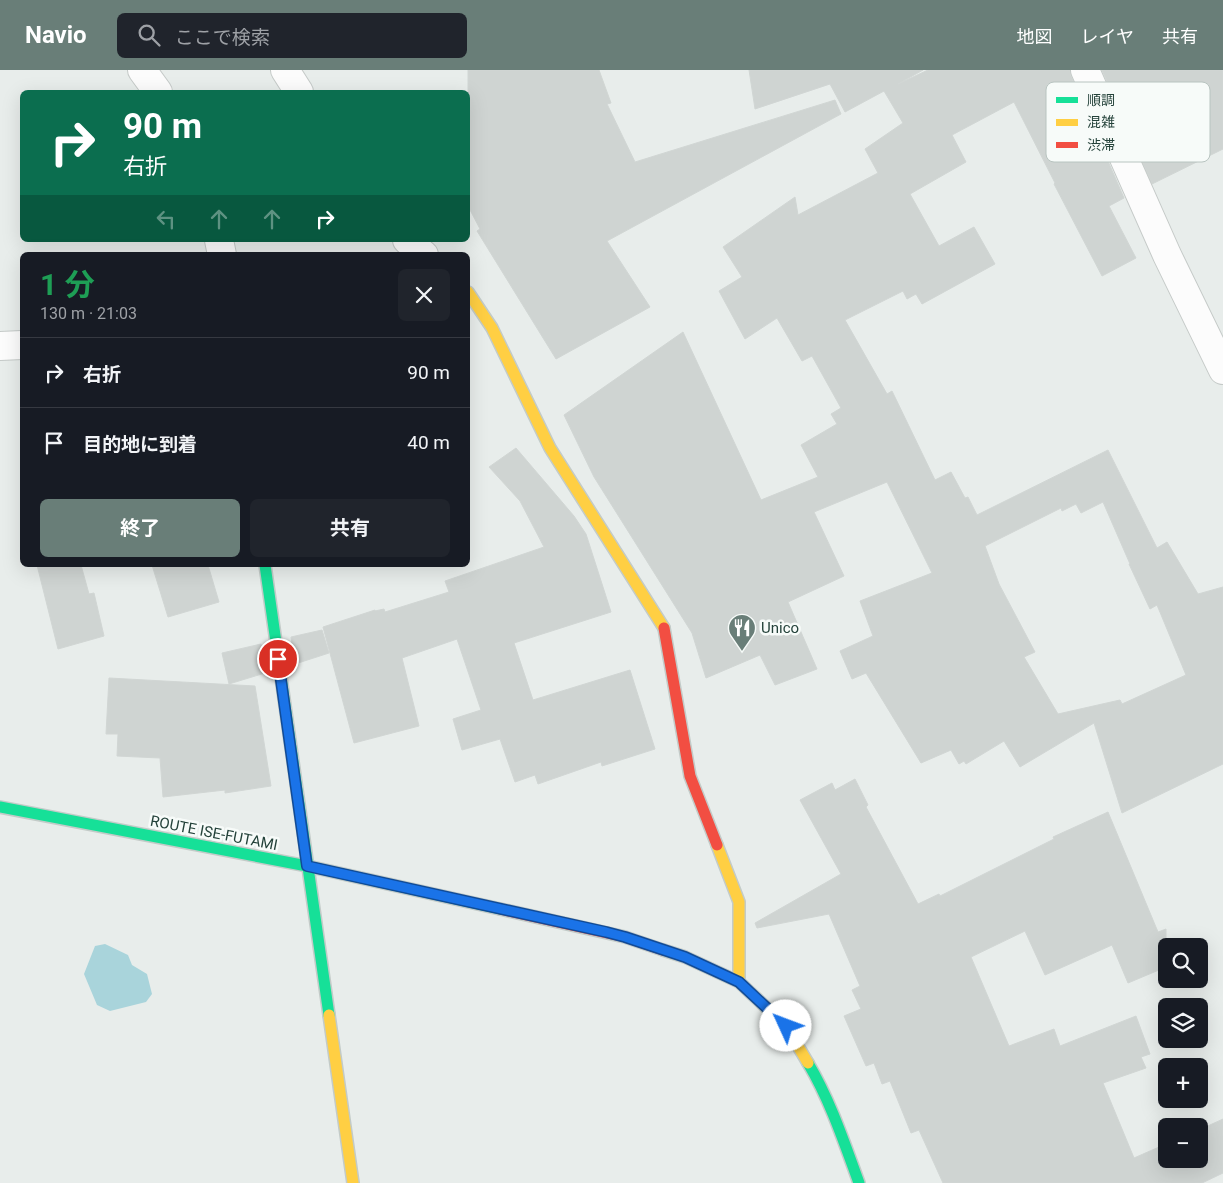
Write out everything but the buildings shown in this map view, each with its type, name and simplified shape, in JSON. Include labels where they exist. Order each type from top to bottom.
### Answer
[{"type":"street","points":[[142,70],[157,90]]},
{"type":"street","points":[[285,70],[298,90]]},
{"type":"street","points":[[1084,70],[1089,82]]},
{"type":"street","points":[[1125,162],[1167,255],[1223,370]]},
{"type":"street","points":[[409,242],[421,252]]},
{"type":"street","points":[[470,294],[492,328],[550,448],[664,628],[690,776],[739,902],[739,982]]},
{"type":"street","points":[[0,346],[20,345]]},
{"type":"street","points":[[265,567],[353,1183]]},
{"type":"street","name":"ROUTE ISE-FUTAMI","points":[[0,806],[307,866],[625,937],[685,957],[739,982],[786,1026],[817,1078],[843,1138],[859,1183]]},
{"type":"water","points":[[105,944],[128,955],[132,965],[147,974],[152,994],[146,1002],[110,1011],[97,1005],[84,974],[95,946]]},
{"type":"traffic: fast","points":[[265,567],[329,1015]]},
{"type":"traffic: fast","points":[[0,807],[307,866],[500,909]]},
{"type":"traffic: fast","points":[[808,1063],[830,1106],[859,1183]]},
{"type":"traffic: slow","points":[[470,295],[492,328],[550,448],[664,628]]},
{"type":"traffic: slow","points":[[717,845],[739,902],[739,982]]},
{"type":"traffic: slow","points":[[663,950],[685,957],[739,982],[786,1026],[808,1063]]},
{"type":"traffic: slow","points":[[329,1015],[353,1183]]},
{"type":"traffic: jam","points":[[664,628],[690,776],[717,845]]},
{"type":"traffic: jam","points":[[500,909],[625,937],[663,950]]},
{"type":"place","name":"Unico","points":[[742,652]]},
{"type":"route","points":[[278,659],[307,866],[606,932],[685,957],[739,982],[786,1026]]}]
